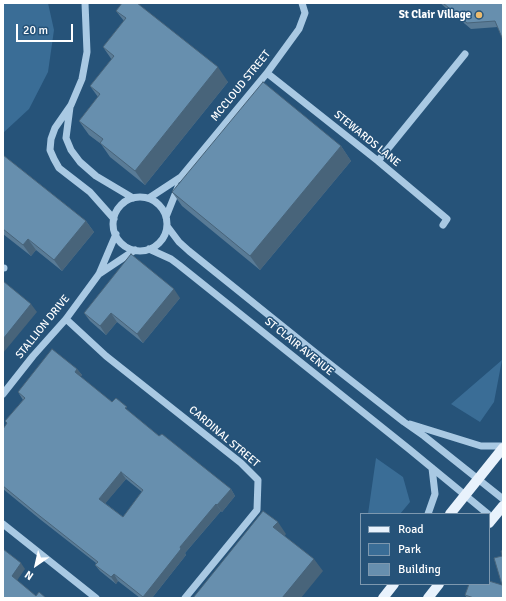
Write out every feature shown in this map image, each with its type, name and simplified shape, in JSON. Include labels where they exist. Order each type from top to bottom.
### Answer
[{"type":"main road","points":[[451,513],[503,447]]},
{"type":"main road","points":[[490,517],[503,506]]},
{"type":"main road","points":[[383,598],[393,585]]},
{"type":"main road","points":[[428,598],[438,585]]},
{"type":"street","points":[[85,3],[87,52],[82,79],[70,105],[55,128],[51,139],[50,150],[59,168],[90,192],[114,219]]},
{"type":"street","name":"MCCLOUD STREET","points":[[149,198],[181,177],[267,73],[299,29],[305,13],[302,3]]},
{"type":"street","points":[[378,161],[465,54]]},
{"type":"street","name":"STEWARDS LANE","points":[[267,73],[378,161],[447,219],[443,225]]},
{"type":"street","points":[[70,105],[66,138],[71,150],[80,162],[96,176],[133,198]]},
{"type":"street","name":"MCCLOUD STREET","points":[[166,216],[181,177]]},
{"type":"street","points":[[133,198],[149,198],[155,201],[160,205],[166,216],[167,226],[164,235],[160,242],[149,249],[135,250],[126,246],[118,238],[114,229],[114,219],[120,206],[133,198]]},
{"type":"street","name":"ST CLAIR AVENUE","points":[[167,226],[179,242],[189,251],[317,354],[503,499]]},
{"type":"street","name":"STALLION DRIVE","points":[[3,394],[32,356],[66,319],[99,274],[116,234]]},
{"type":"street","name":"ST CLAIR AVENUE","points":[[149,249],[175,262],[432,468],[485,513]]},
{"type":"street","name":"STALLION DRIVE","points":[[99,274],[135,250]]},
{"type":"street","name":"CARDINAL STREET","points":[[66,319],[106,356],[241,463],[258,480],[257,510],[185,598]]},
{"type":"street","name":"ST CLAIR AVENUE","points":[[404,422],[482,446],[503,447]]},
{"type":"street","points":[[428,513],[435,494],[432,468]]},
{"type":"street","points":[[3,524],[96,598]]},
{"type":"green space","points":[[3,3],[48,3],[54,30],[48,72],[29,109],[3,133]]},
{"type":"green space","points":[[502,360],[494,402],[480,422],[451,404]]},
{"type":"green space","points":[[376,458],[403,477],[410,502],[401,513],[368,513]]},
{"type":"building","points":[[122,3],[137,3],[218,67],[135,171],[100,143],[103,139],[79,121],[100,94],[90,86],[114,56],[103,47],[126,18],[116,11]]},
{"type":"building","name":"St Clair Village","points":[[443,3],[503,3],[503,40],[495,21],[467,23]]},
{"type":"building","points":[[263,82],[341,146],[250,256],[172,192]]},
{"type":"building","points":[[3,155],[86,221],[54,260],[28,239],[23,245],[3,229]]},
{"type":"building","points":[[131,254],[174,289],[137,334],[111,313],[100,326],[84,313]]},
{"type":"building","points":[[3,281],[31,304],[3,339]]},
{"type":"building","points":[[52,349],[77,369],[75,372],[112,402],[116,398],[127,407],[125,408],[159,436],[162,434],[231,489],[217,505],[216,504],[180,547],[181,549],[143,597],[114,574],[111,577],[95,565],[98,562],[3,486],[3,429],[7,423],[5,421],[25,398],[18,392]],"holes":[[[121,472],[143,490],[123,517],[99,499]]]},
{"type":"building","points":[[263,511],[278,522],[273,527],[314,559],[282,598],[193,598]]},
{"type":"building","points":[[3,549],[21,563],[12,576],[36,596],[39,592],[46,598],[3,598]]},
{"type":"building","points":[[503,550],[503,598],[474,598],[465,595],[469,585],[490,585],[490,581],[502,585],[494,558],[502,556],[501,551]]},
{"type":"place","name":"St Clair Village","points":[[479,15]]}]
